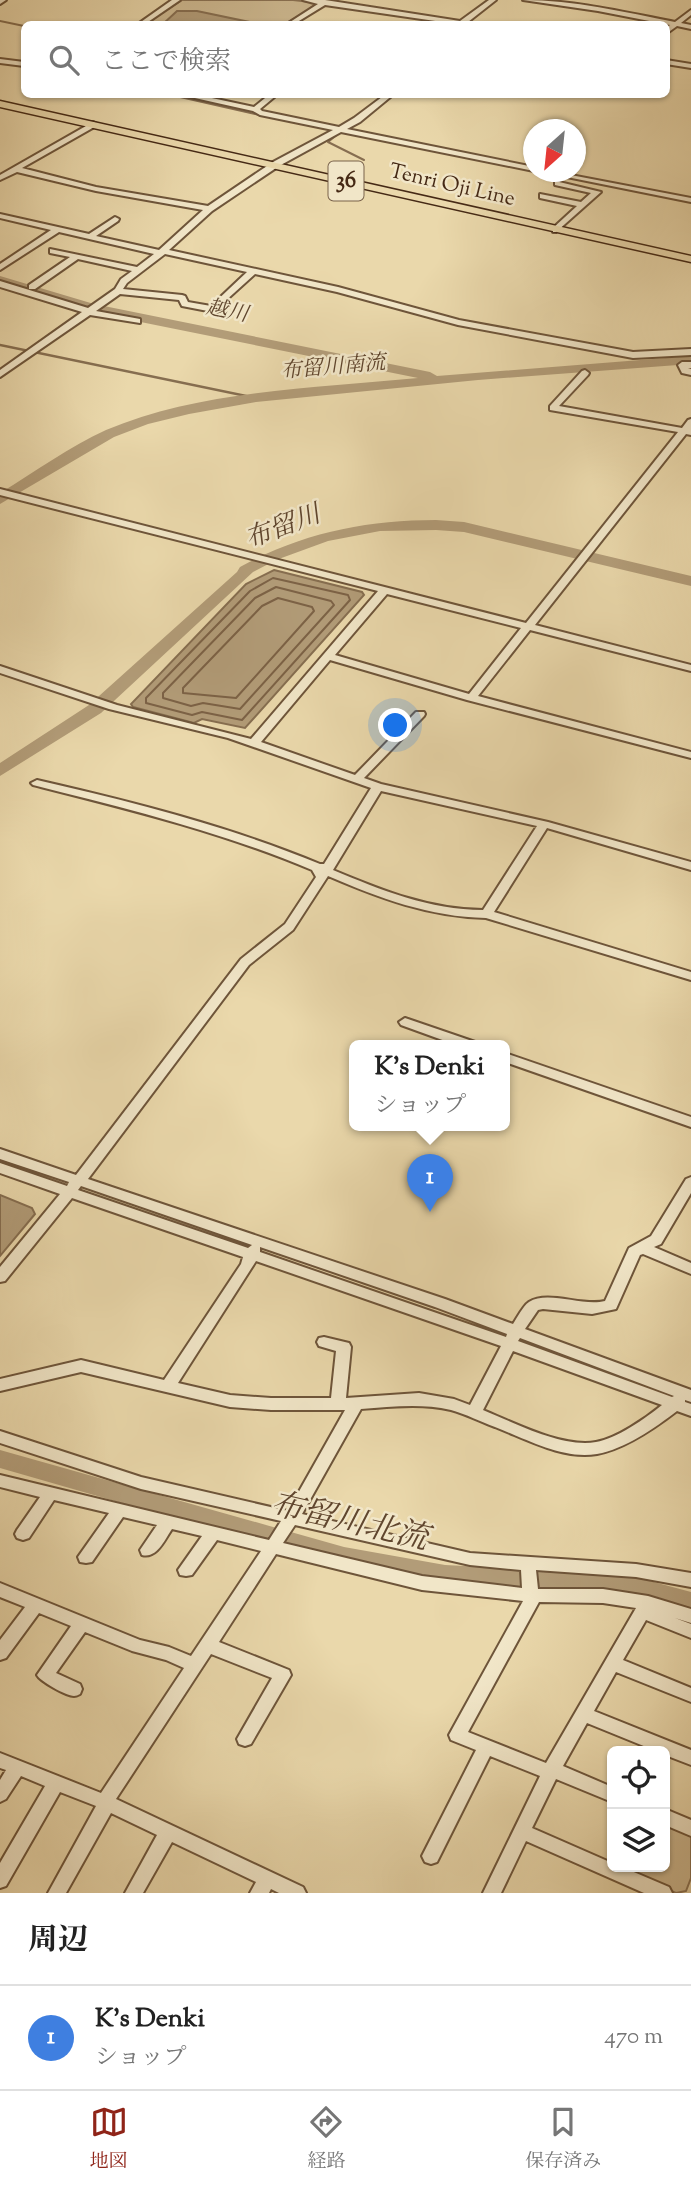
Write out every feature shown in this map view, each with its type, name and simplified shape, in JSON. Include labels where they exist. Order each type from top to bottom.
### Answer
[{"type":"main road","name":"Tenri Oji Line","points":[[0,104],[691,259]]},
{"type":"street","points":[[146,21],[177,0]]},
{"type":"street","points":[[306,0],[429,21]]},
{"type":"street","points":[[468,21],[493,0]]},
{"type":"street","points":[[526,0],[662,21]]},
{"type":"street","points":[[295,21],[325,2]]},
{"type":"street","points":[[670,31],[691,12]]},
{"type":"street","points":[[670,23],[691,27]]},
{"type":"street","points":[[0,61],[21,64]]},
{"type":"street","points":[[670,62],[691,66]]},
{"type":"street","points":[[200,98],[255,109],[260,113],[523,167]]},
{"type":"street","points":[[255,109],[270,98]]},
{"type":"street","points":[[0,374],[118,291],[124,281],[162,252],[209,209],[276,164],[340,129],[385,98]]},
{"type":"street","points":[[0,178],[93,124]]},
{"type":"street","points":[[16,169],[96,189],[209,209]]},
{"type":"street","points":[[586,180],[691,200]]},
{"type":"street","points":[[556,230],[597,192],[558,183]]},
{"type":"street","points":[[543,196],[582,205]]},
{"type":"street","points":[[0,216],[338,290],[458,322],[633,355],[691,352]]},
{"type":"street","points":[[92,235],[115,219]]},
{"type":"street","points":[[0,268],[59,228]]},
{"type":"street","points":[[53,251],[139,270]]},
{"type":"street","points":[[0,285],[29,289],[77,256]]},
{"type":"street","points":[[118,291],[182,298],[186,304],[213,309],[253,271]]},
{"type":"street","points":[[0,276],[29,289],[137,321]]},
{"type":"street","points":[[691,365],[682,366],[685,371],[691,372]]},
{"type":"street","points":[[585,373],[553,408],[689,428]]},
{"type":"street","points":[[471,698],[576,564],[689,428]]},
{"type":"street","points":[[0,492],[691,668]]},
{"type":"street","points":[[254,743],[385,590]]},
{"type":"street","points":[[327,656],[471,698],[691,755]]},
{"type":"street","points":[[0,669],[113,707],[254,743],[378,787],[544,824],[691,866]]},
{"type":"street","points":[[358,778],[420,714]]},
{"type":"street","points":[[37,783],[117,802],[236,838],[408,901],[467,916],[487,914],[691,976]]},
{"type":"street","points":[[317,868],[328,867],[378,787]]},
{"type":"street","points":[[487,914],[544,824]]},
{"type":"street","points":[[0,1277],[74,1187],[245,962],[289,927],[298,916],[322,877],[317,868]]},
{"type":"street","points":[[405,1022],[456,1040]]},
{"type":"street","points":[[510,1059],[691,1122]]},
{"type":"street","points":[[0,1154],[74,1187]]},
{"type":"street","points":[[0,1168],[74,1187],[513,1337],[683,1398],[691,1410]]},
{"type":"street","points":[[474,1413],[513,1337],[533,1306],[542,1303],[602,1309],[611,1305],[634,1252],[656,1240],[691,1182]]},
{"type":"street","points":[[168,1386],[254,1248]]},
{"type":"street","points":[[643,1248],[691,1269]]},
{"type":"street","points":[[324,1342],[344,1347],[338,1403]]},
{"type":"street","points":[[0,1385],[81,1366],[230,1401],[356,1404],[419,1399],[454,1405],[554,1444],[600,1448],[664,1414],[683,1398]]},
{"type":"street","points":[[57,1893],[103,1812],[105,1801],[292,1517],[356,1404]]},
{"type":"street","points":[[0,1437],[141,1483],[470,1559],[528,1565],[612,1567],[691,1580]]},
{"type":"street","points":[[0,1481],[212,1535],[272,1546],[422,1583],[471,1591],[615,1598],[648,1603],[691,1616]]},
{"type":"street","points":[[23,1534],[50,1494]]},
{"type":"street","points":[[86,1557],[119,1511]]},
{"type":"street","points":[[148,1550],[168,1524]]},
{"type":"street","points":[[187,1570],[212,1535]]},
{"type":"street","points":[[528,1565],[531,1603],[457,1735],[607,1793]]},
{"type":"street","points":[[0,1590],[194,1665]]},
{"type":"street","points":[[0,1653],[36,1605]]},
{"type":"street","points":[[492,1893],[551,1771],[642,1612],[691,1631]]},
{"type":"street","points":[[74,1689],[45,1675],[82,1623]]},
{"type":"street","points":[[207,1646],[283,1675],[245,1739]]},
{"type":"street","points":[[612,1663],[691,1695]]},
{"type":"street","points":[[583,1714],[691,1758]]},
{"type":"street","points":[[431,1856],[486,1747]]},
{"type":"street","points":[[0,1760],[105,1801],[168,1832],[263,1886],[297,1893]]},
{"type":"street","points":[[0,1794],[18,1767]]},
{"type":"street","points":[[0,1880],[56,1782]]},
{"type":"street","points":[[670,1819],[691,1828]]},
{"type":"street","points":[[521,1831],[663,1893]]},
{"type":"street","points":[[134,1893],[168,1832]]},
{"type":"shaded area","points":[[182,0],[293,0],[320,3],[290,21],[150,21]]},
{"type":"shaded area","points":[[670,1826],[691,1836],[691,1878],[686,1891],[676,1893],[628,1872],[670,1872]]},
{"type":"water","points":[[177,11],[197,11],[245,21],[166,21]]},
{"type":"water","points":[[274,570],[362,592],[364,595],[245,728],[202,719],[194,723],[133,707],[131,704],[246,584]]},
{"type":"water","points":[[0,1195],[32,1208],[35,1214],[0,1256]]},
{"type":"waterway","points":[[0,21],[21,25]]},
{"type":"waterway","points":[[185,98],[264,116]]},
{"type":"waterway","points":[[336,131],[339,133],[328,142],[364,160]]},
{"type":"waterway","name":"越川","points":[[0,280],[91,308],[430,376]]},
{"type":"waterway","points":[[0,345],[256,398]]},
{"type":"waterway","name":"布留川南流","points":[[0,499],[109,434],[143,421],[189,410],[256,398],[478,376],[691,360]]},
{"type":"waterway","name":"布留川","points":[[0,771],[95,709],[245,574],[246,570],[271,557],[324,537],[380,527],[464,527],[691,581]]},
{"type":"waterway","name":"布留川北流","points":[[0,1459],[344,1557],[445,1575],[624,1584],[691,1602]]},
{"type":"place","name":"K's Denki","points":[[430,1212]]}]
